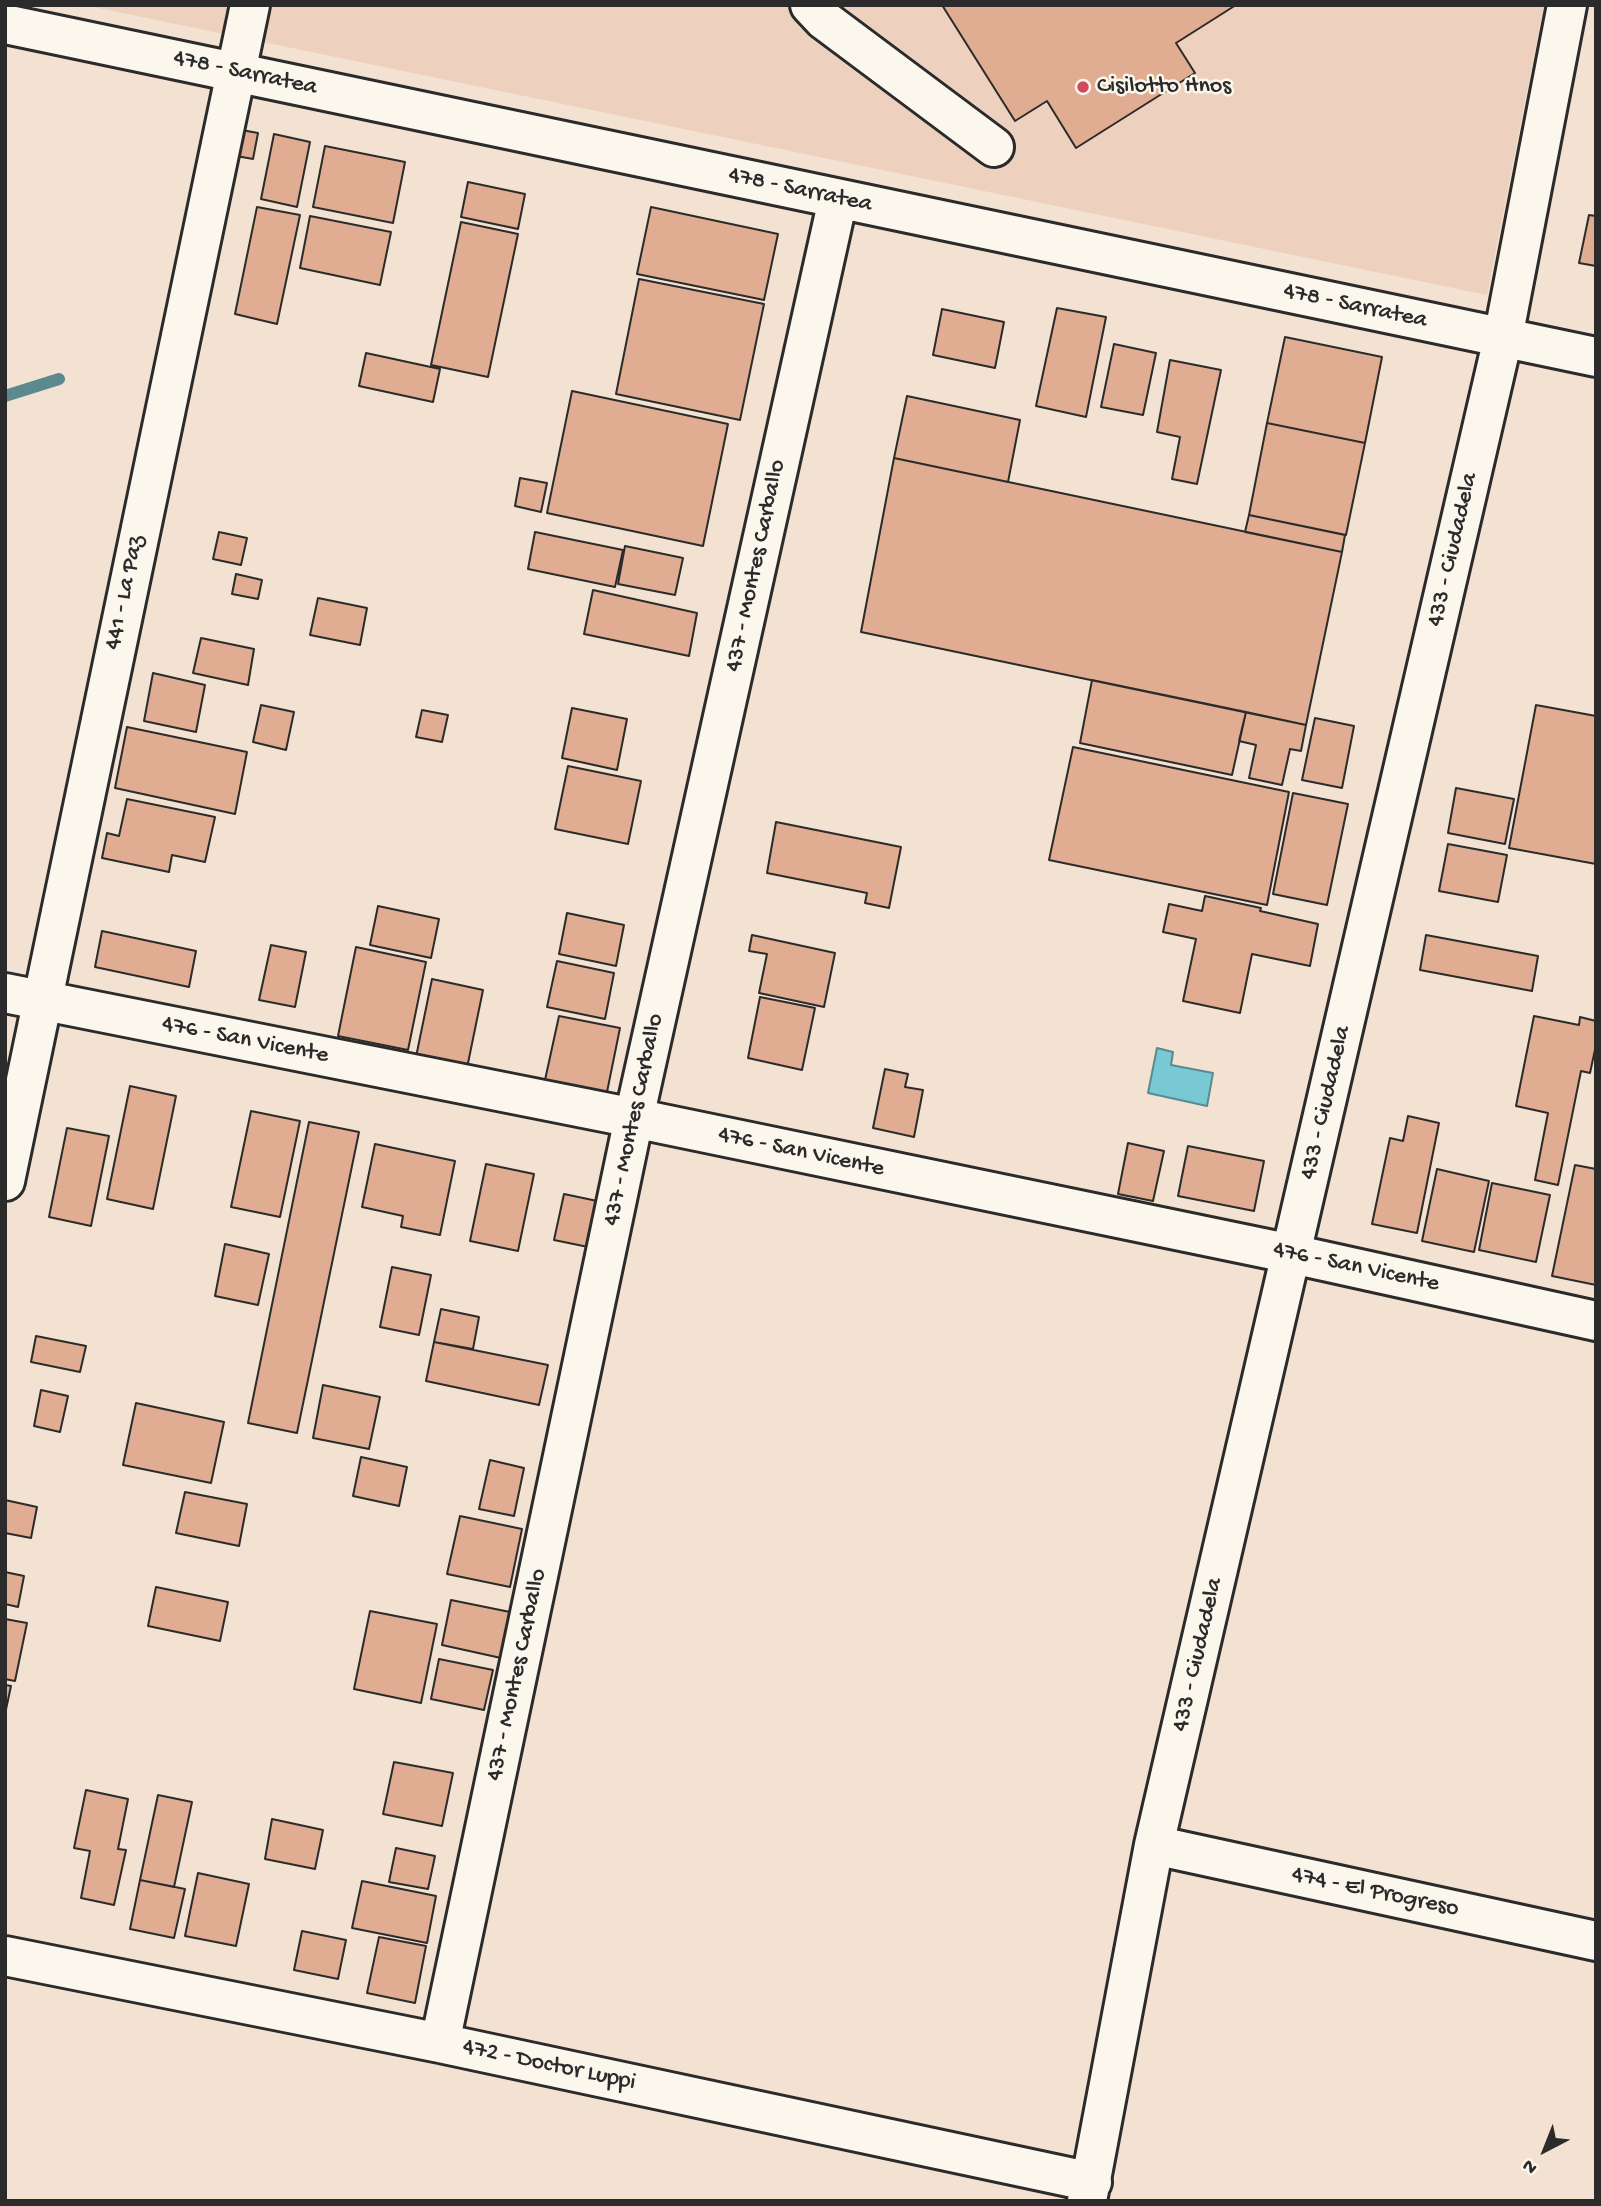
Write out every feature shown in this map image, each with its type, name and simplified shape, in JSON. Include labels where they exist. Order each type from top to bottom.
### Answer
[{"type":"street","name":"441 - La Paz","points":[[5,1181],[250,5]]},
{"type":"street","points":[[810,5],[824,20],[994,147]]},
{"type":"street","name":"433 - Ciudadela","points":[[1089,2192],[1154,1846],[1503,338],[1567,5]]},
{"type":"street","name":"478 - Sarratea","points":[[5,24],[1596,357]]},
{"type":"street","name":"437 - Montes Carballo","points":[[440,2043],[634,1118],[838,199]]},
{"type":"street","name":"476 - San Vicente","points":[[5,993],[634,1118],[1292,1254],[1596,1321]]},
{"type":"street","name":"474 - El Progreso","points":[[1154,1846],[1596,1941]]},
{"type":"street","name":"472 - Doctor Luppi","points":[[5,1956],[440,2043],[1089,2192]]},
{"type":"shaded area","points":[[84,5],[1544,5],[1487,295]]},
{"type":"water","points":[[1157,1048],[1173,1052],[1171,1065],[1213,1073],[1207,1106],[1148,1093]]},
{"type":"building","name":"Cisilotto Hnos","points":[[942,5],[1236,5],[1176,43],[1195,73],[1076,148],[1047,101],[1015,121]]},
{"type":"building","points":[[236,129],[258,133],[253,159],[231,155]]},
{"type":"building","points":[[274,134],[310,142],[297,207],[261,199]]},
{"type":"building","points":[[325,146],[405,162],[393,223],[313,207]]},
{"type":"building","points":[[468,182],[525,194],[518,229],[461,217]]},
{"type":"building","points":[[257,207],[300,215],[277,324],[235,314]]},
{"type":"building","points":[[651,207],[778,234],[764,300],[637,274]]},
{"type":"building","points":[[1589,215],[1596,216],[1596,266],[1579,263]]},
{"type":"building","points":[[310,216],[391,232],[380,285],[300,268]]},
{"type":"building","points":[[461,222],[518,234],[488,377],[431,365]]},
{"type":"building","points":[[639,279],[764,304],[740,420],[616,394]]},
{"type":"building","points":[[1057,308],[1106,317],[1086,417],[1036,406]]},
{"type":"building","points":[[942,309],[1004,322],[995,368],[933,355]]},
{"type":"building","points":[[1285,337],[1382,357],[1365,443],[1267,423]]},
{"type":"building","points":[[1114,344],[1156,353],[1143,415],[1101,407]]},
{"type":"building","points":[[366,353],[440,369],[433,402],[359,386]]},
{"type":"building","points":[[1170,360],[1221,370],[1197,484],[1172,479],[1180,437],[1157,432]]},
{"type":"building","points":[[572,391],[728,424],[703,546],[547,513]]},
{"type":"building","points":[[907,396],[1020,420],[1008,482],[894,458]]},
{"type":"building","points":[[1267,423],[1365,443],[1346,535],[1249,515]]},
{"type":"building","points":[[894,458],[1342,552],[1306,725],[861,632]]},
{"type":"building","points":[[520,478],[547,483],[541,512],[515,506]]},
{"type":"building","points":[[1249,515],[1345,535],[1342,552],[1245,532]]},
{"type":"building","points":[[219,532],[247,538],[241,565],[213,559]]},
{"type":"building","points":[[535,532],[623,550],[615,587],[528,569]]},
{"type":"building","points":[[625,546],[683,558],[675,595],[618,584]]},
{"type":"building","points":[[236,574],[262,580],[258,599],[232,594]]},
{"type":"building","points":[[593,590],[697,613],[689,656],[584,634]]},
{"type":"building","points":[[318,598],[367,608],[360,645],[310,635]]},
{"type":"building","points":[[201,638],[254,649],[248,685],[193,673]]},
{"type":"building","points":[[153,673],[205,685],[196,732],[144,721]]},
{"type":"building","points":[[1092,680],[1246,712],[1232,775],[1080,743]]},
{"type":"building","points":[[261,705],[294,712],[286,750],[253,742]]},
{"type":"building","points":[[1536,705],[1596,716],[1596,864],[1509,848]]},
{"type":"building","points":[[572,708],[627,719],[617,770],[562,758]]},
{"type":"building","points":[[422,710],[448,715],[442,742],[416,737]]},
{"type":"building","points":[[1246,712],[1306,725],[1301,751],[1290,749],[1282,785],[1249,778],[1256,745],[1239,741]]},
{"type":"building","points":[[1315,718],[1354,726],[1342,788],[1302,780]]},
{"type":"building","points":[[127,727],[247,752],[235,814],[115,788]]},
{"type":"building","points":[[1073,747],[1289,792],[1267,905],[1049,860]]},
{"type":"building","points":[[568,766],[641,781],[628,844],[555,829]]},
{"type":"building","points":[[1456,788],[1514,799],[1505,844],[1448,833]]},
{"type":"building","points":[[1293,793],[1348,804],[1327,905],[1273,894]]},
{"type":"building","points":[[127,799],[215,817],[205,862],[172,855],[169,872],[102,858],[107,833],[119,836]]},
{"type":"building","points":[[776,822],[901,847],[889,908],[865,903],[867,893],[767,873]]},
{"type":"building","points":[[1448,844],[1507,855],[1498,902],[1439,891]]},
{"type":"building","points":[[1205,896],[1318,924],[1310,966],[1252,954],[1240,1013],[1183,1001],[1196,939],[1163,932],[1169,904],[1202,911]]},
{"type":"building","points":[[378,906],[439,919],[431,958],[370,945]]},
{"type":"building","points":[[567,913],[624,925],[616,966],[559,954]]},
{"type":"building","points":[[102,931],[196,951],[189,987],[95,967]]},
{"type":"building","points":[[752,935],[835,953],[824,1007],[759,993],[767,954],[749,951]]},
{"type":"building","points":[[1426,935],[1538,956],[1532,991],[1420,970]]},
{"type":"building","points":[[271,945],[306,952],[295,1007],[259,1000]]},
{"type":"building","points":[[356,947],[426,962],[408,1050],[338,1036]]},
{"type":"building","points":[[557,961],[614,973],[605,1019],[547,1007]]},
{"type":"building","points":[[432,979],[483,990],[467,1068],[416,1057]]},
{"type":"building","points":[[760,997],[815,1008],[802,1070],[748,1058]]},
{"type":"building","points":[[559,1016],[620,1028],[607,1092],[545,1080]]},
{"type":"building","points":[[1534,1016],[1579,1025],[1580,1017],[1596,1021],[1596,1045],[1590,1073],[1581,1071],[1558,1185],[1535,1180],[1548,1113],[1516,1106]]},
{"type":"building","points":[[885,1069],[908,1074],[905,1087],[923,1090],[914,1137],[873,1128]]},
{"type":"building","points":[[130,1086],[176,1096],[153,1209],[107,1199]]},
{"type":"building","points":[[251,1111],[300,1121],[280,1217],[231,1207]]},
{"type":"building","points":[[1408,1116],[1439,1123],[1417,1233],[1372,1224],[1390,1138],[1403,1141]]},
{"type":"building","points":[[309,1122],[359,1132],[297,1433],[248,1423]]},
{"type":"building","points":[[67,1128],[109,1136],[91,1226],[49,1217]]},
{"type":"building","points":[[1128,1143],[1164,1151],[1153,1201],[1118,1194]]},
{"type":"building","points":[[375,1144],[455,1161],[440,1235],[401,1227],[403,1216],[362,1207]]},
{"type":"building","points":[[1188,1146],[1264,1161],[1254,1211],[1178,1196]]},
{"type":"building","points":[[486,1164],[534,1174],[518,1251],[470,1241]]},
{"type":"building","points":[[1575,1165],[1596,1169],[1596,1285],[1552,1276]]},
{"type":"building","points":[[1437,1169],[1489,1181],[1474,1252],[1422,1241]]},
{"type":"building","points":[[1492,1183],[1550,1195],[1536,1262],[1479,1250]]},
{"type":"building","points":[[564,1194],[602,1202],[593,1248],[554,1240]]},
{"type":"building","points":[[225,1244],[269,1254],[258,1305],[215,1296]]},
{"type":"building","points":[[392,1267],[431,1275],[419,1335],[380,1327]]},
{"type":"building","points":[[441,1309],[479,1317],[473,1349],[434,1342]]},
{"type":"building","points":[[36,1336],[86,1346],[80,1372],[31,1362]]},
{"type":"building","points":[[434,1342],[548,1365],[539,1405],[426,1381]]},
{"type":"building","points":[[323,1385],[380,1397],[369,1449],[313,1438]]},
{"type":"building","points":[[41,1390],[68,1396],[60,1432],[34,1426]]},
{"type":"building","points":[[136,1403],[224,1422],[211,1483],[123,1465]]},
{"type":"building","points":[[361,1457],[407,1467],[399,1506],[353,1496]]},
{"type":"building","points":[[490,1460],[524,1468],[514,1516],[479,1509]]},
{"type":"building","points":[[185,1492],[247,1504],[239,1546],[176,1533]]},
{"type":"building","points":[[5,1500],[37,1507],[31,1538],[5,1533]]},
{"type":"building","points":[[460,1516],[522,1529],[510,1587],[447,1574]]},
{"type":"building","points":[[5,1572],[24,1576],[18,1607],[5,1604]]},
{"type":"building","points":[[156,1587],[228,1602],[220,1641],[148,1626]]},
{"type":"building","points":[[451,1600],[510,1612],[501,1658],[442,1645]]},
{"type":"building","points":[[370,1611],[437,1624],[421,1703],[354,1689]]},
{"type":"building","points":[[5,1619],[27,1623],[15,1681],[5,1679]]},
{"type":"building","points":[[439,1659],[493,1670],[484,1710],[431,1699]]},
{"type":"building","points":[[5,1685],[11,1686],[5,1714]]},
{"type":"building","points":[[394,1762],[453,1773],[442,1826],[383,1814]]},
{"type":"building","points":[[86,1790],[128,1799],[118,1849],[126,1850],[114,1905],[81,1898],[90,1851],[74,1848]]},
{"type":"building","points":[[158,1795],[192,1802],[174,1887],[140,1880]]},
{"type":"building","points":[[272,1819],[323,1830],[315,1869],[265,1859]]},
{"type":"building","points":[[396,1848],[435,1856],[428,1889],[389,1882]]},
{"type":"building","points":[[198,1873],[249,1884],[236,1946],[185,1936]]},
{"type":"building","points":[[140,1880],[185,1889],[174,1938],[130,1929]]},
{"type":"building","points":[[362,1881],[436,1896],[427,1943],[352,1928]]},
{"type":"building","points":[[302,1931],[346,1940],[338,1979],[294,1970]]},
{"type":"building","points":[[379,1937],[426,1946],[415,2003],[367,1993]]},
{"type":"waterway","points":[[5,396],[59,379]]},
{"type":"place","name":"Cisilotto Hnos","points":[[1083,87]]}]
